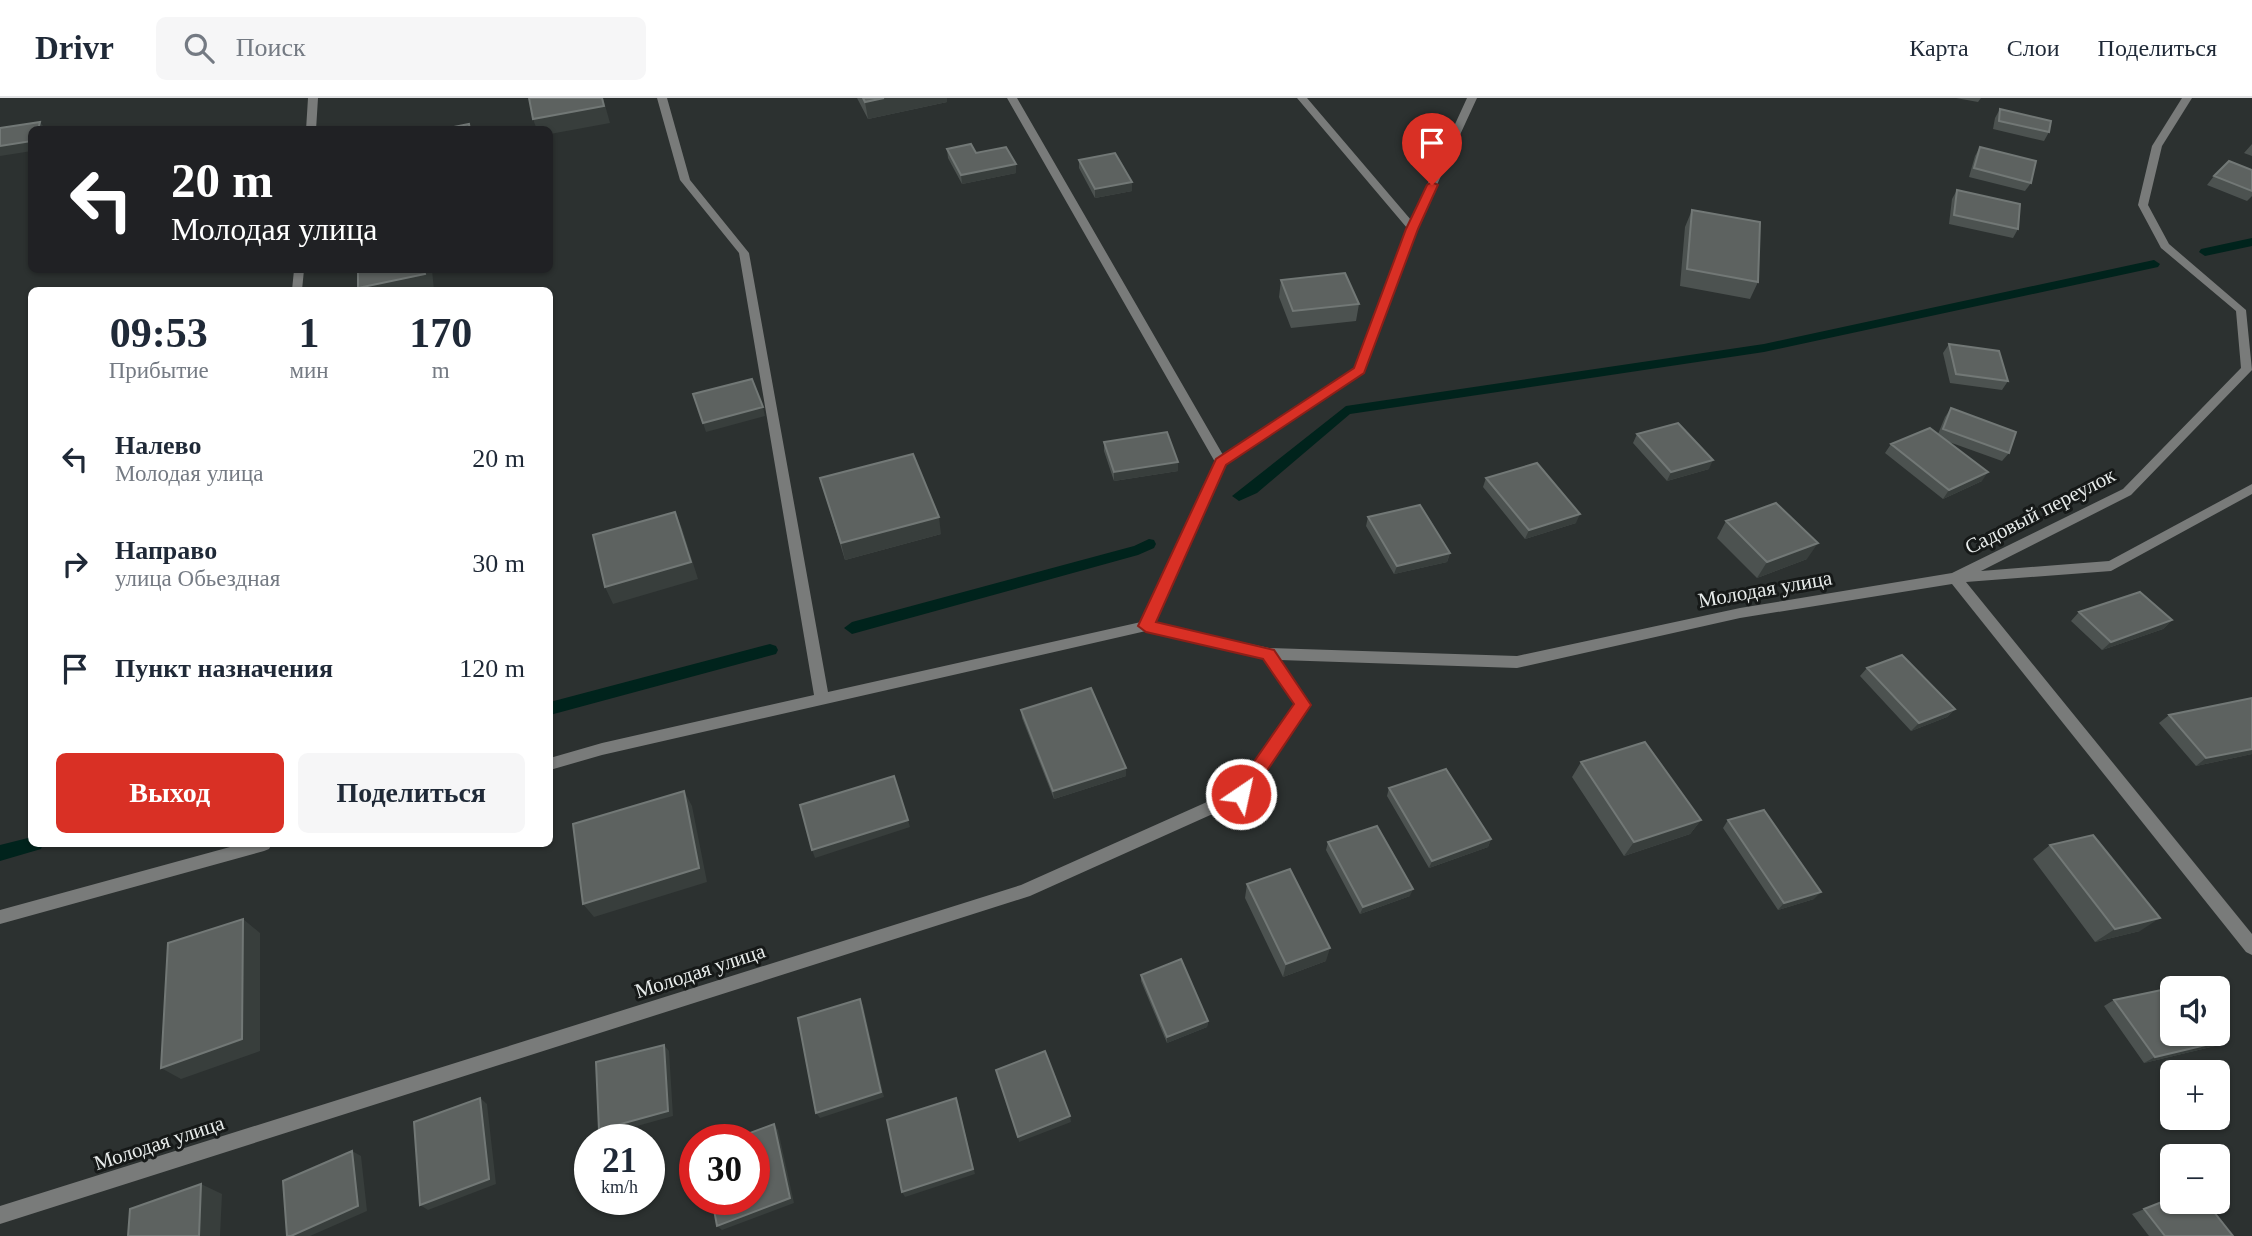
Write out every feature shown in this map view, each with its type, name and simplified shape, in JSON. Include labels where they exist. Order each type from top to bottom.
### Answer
[{"type":"street","points":[[311,126],[313,98]]},
{"type":"street","points":[[662,98],[685,180],[744,253],[822,699]]},
{"type":"street","points":[[1012,98],[1221,462]]},
{"type":"street","points":[[1302,98],[1412,229]]},
{"type":"street","points":[[1146,626],[1221,462],[1359,370],[1412,229],[1472,98]]},
{"type":"street","name":"Садовый переулок","points":[[2187,98],[2157,146],[2143,205],[2165,246],[2241,310],[2247,369],[2127,492],[1955,578],[2252,947]]},
{"type":"street","name":"Молодая улица","points":[[553,763],[1146,626],[1269,654],[1517,662],[1740,613],[1955,578],[2111,566],[2252,488]]},
{"type":"street","name":"Молодая улица","points":[[0,1215],[1024,891],[1241,794],[1303,705],[1269,654]]},
{"type":"street","points":[[0,917],[248,847]]},
{"type":"building","points":[[529,98],[602,98],[604,106],[533,119]]},
{"type":"building","points":[[863,98],[884,98],[865,102]]},
{"type":"building","points":[[2000,109],[2051,121],[2049,132],[1999,121]]},
{"type":"building","points":[[40,122],[39,126],[28,126],[28,142],[0,146],[0,128]]},
{"type":"building","points":[[971,144],[976,153],[1006,147],[1016,164],[961,175],[947,149]]},
{"type":"building","points":[[1980,147],[2036,161],[2031,183],[1974,168]]},
{"type":"building","points":[[1115,153],[1132,182],[1095,189],[1079,160]]},
{"type":"building","points":[[2229,161],[2252,170],[2252,191],[2214,176]]},
{"type":"building","points":[[1957,190],[2020,204],[2018,229],[1954,215]]},
{"type":"building","points":[[1692,210],[1760,222],[1758,282],[1687,269]]},
{"type":"building","points":[[358,273],[425,274],[363,287],[358,287]]},
{"type":"building","points":[[1345,273],[1359,304],[1293,311],[1281,280]]},
{"type":"building","points":[[1949,344],[1999,351],[2008,381],[1956,374]]},
{"type":"building","points":[[752,379],[763,407],[703,423],[693,394]]},
{"type":"building","points":[[1951,408],[2016,432],[2009,453],[1943,429]]},
{"type":"building","points":[[1678,423],[1713,460],[1671,472],[1637,434]]},
{"type":"building","points":[[1930,428],[1988,472],[1949,490],[1891,444]]},
{"type":"building","points":[[1167,432],[1178,462],[1114,472],[1104,442]]},
{"type":"building","points":[[913,454],[939,517],[841,543],[820,478]]},
{"type":"building","points":[[1537,463],[1580,514],[1529,530],[1486,478]]},
{"type":"building","points":[[1776,503],[1818,543],[1767,562],[1726,521]]},
{"type":"building","points":[[1420,505],[1450,553],[1397,566],[1368,517]]},
{"type":"building","points":[[675,512],[691,562],[605,587],[593,535]]},
{"type":"building","points":[[2140,592],[2172,620],[2111,642],[2079,612]]},
{"type":"building","points":[[1902,655],[1955,709],[1919,723],[1867,668]]},
{"type":"building","points":[[1091,688],[1126,768],[1053,791],[1021,710]]},
{"type":"building","points":[[2252,698],[2252,749],[2206,758],[2169,715]]},
{"type":"building","points":[[1645,742],[1701,820],[1634,842],[1581,762]]},
{"type":"building","points":[[1446,769],[1491,839],[1432,861],[1389,788]]},
{"type":"building","points":[[894,776],[908,820],[812,850],[800,805]]},
{"type":"building","points":[[684,791],[699,868],[583,904],[573,824]]},
{"type":"building","points":[[1764,810],[1821,892],[1784,903],[1728,820]]},
{"type":"building","points":[[1377,826],[1413,889],[1363,907],[1328,842]]},
{"type":"building","points":[[2093,835],[2160,918],[2115,929],[2050,845]]},
{"type":"building","points":[[1290,869],[1330,948],[1286,964],[1247,884]]},
{"type":"building","points":[[243,919],[242,1039],[161,1068],[168,943]]},
{"type":"building","points":[[1181,959],[1208,1021],[1167,1037],[1141,975]]},
{"type":"building","points":[[2160,990],[2160,1046],[2202,1046],[2155,1057],[2114,1000]]},
{"type":"building","points":[[860,999],[881,1092],[816,1113],[798,1018]]},
{"type":"building","points":[[664,1045],[668,1111],[621,1124],[599,1124],[596,1062]]},
{"type":"building","points":[[1045,1051],[1070,1116],[1018,1137],[996,1070]]},
{"type":"building","points":[[480,1098],[489,1179],[420,1205],[414,1122]]},
{"type":"building","points":[[956,1098],[973,1169],[902,1192],[887,1120]]},
{"type":"building","points":[[774,1124],[790,1198],[770,1206],[770,1126]]},
{"type":"building","points":[[352,1151],[358,1206],[287,1236],[283,1181]]},
{"type":"building","points":[[201,1184],[199,1236],[128,1236],[130,1209]]},
{"type":"building","points":[[2160,1203],[2160,1214],[2216,1214],[2233,1236],[2165,1236],[2144,1209]]},
{"type":"building","points":[[715,1215],[746,1215],[717,1226]]},
{"type":"waterway","points":[[2205,252],[2252,242]]},
{"type":"waterway","points":[[1239,496],[1252,489],[1346,410],[1764,348],[2154,264]]},
{"type":"waterway","points":[[852,628],[1138,550],[1149,544]]},
{"type":"waterway","points":[[553,708],[770,650]]},
{"type":"waterway","points":[[0,853],[28,846]]},
{"type":"route","points":[[1241,794],[1303,705],[1269,654],[1146,626],[1221,462],[1359,370],[1412,229],[1432,185]]}]
